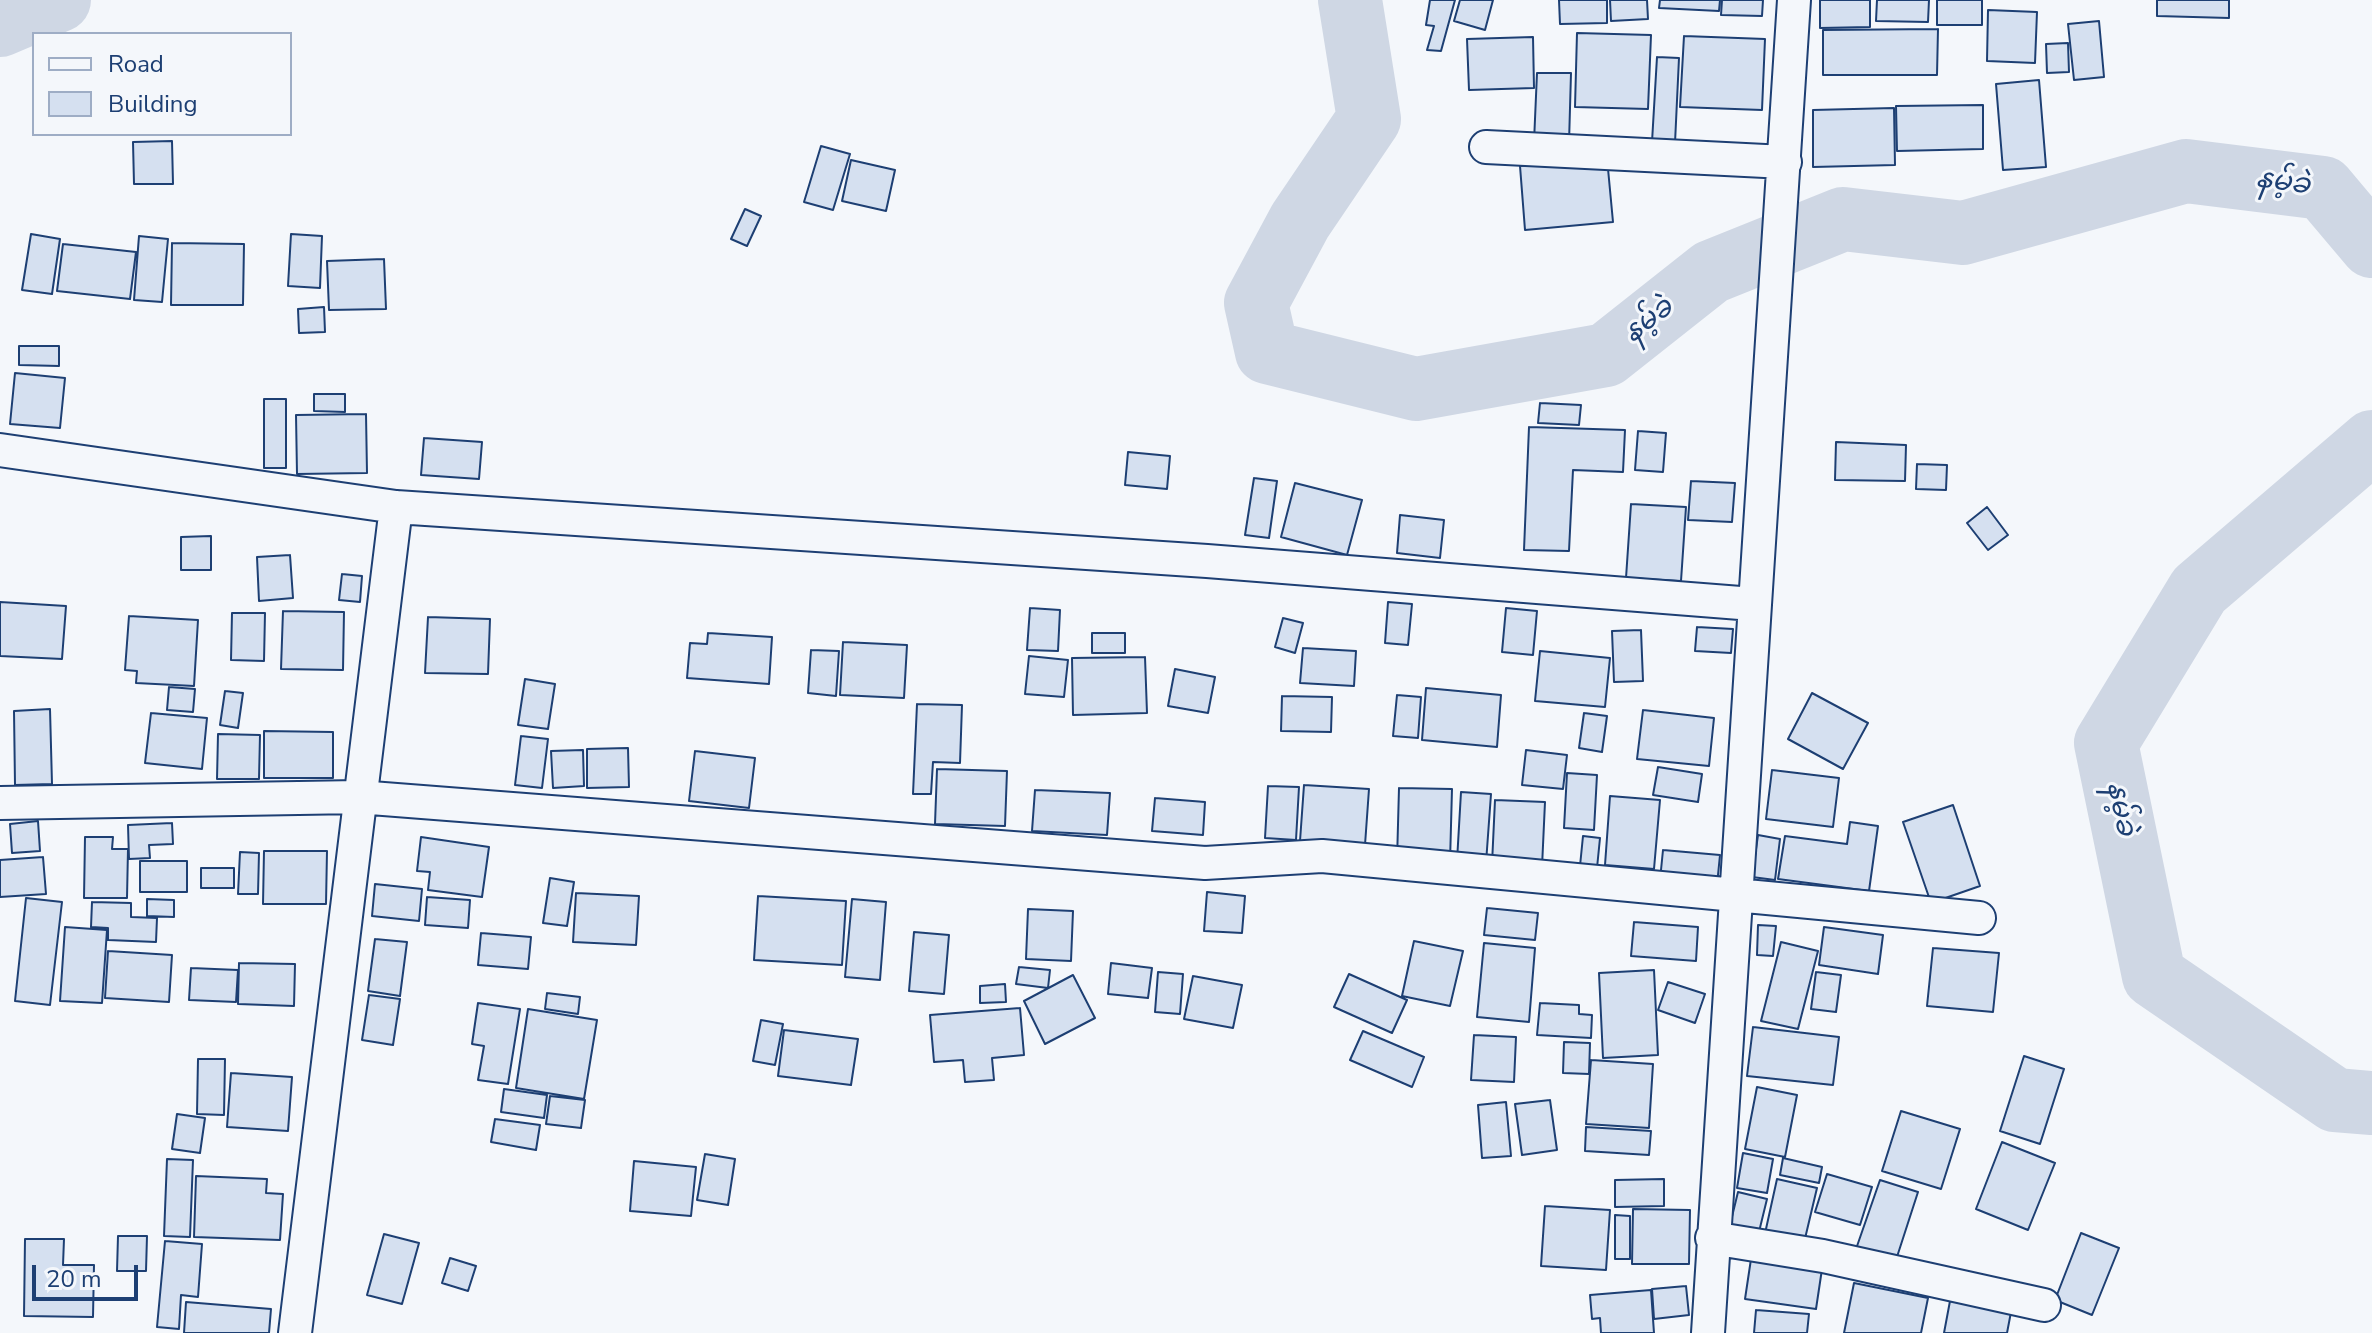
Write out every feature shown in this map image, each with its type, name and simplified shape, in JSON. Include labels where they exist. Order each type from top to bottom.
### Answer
[{"type":"street","points":[[1708,1333],[1794,0]]},
{"type":"street","points":[[1486,147],[1785,162]]},
{"type":"street","points":[[0,450],[396,507],[1207,561],[1753,604]]},
{"type":"street","points":[[295,1333],[309,1241],[358,797],[396,507]]},
{"type":"street","points":[[0,803],[358,797],[1205,863],[1322,856],[1979,918]]},
{"type":"street","points":[[1712,1238],[1823,1256],[2044,1305]]},
{"type":"building","points":[[1430,0],[1455,0],[1441,51],[1427,50],[1434,26],[1426,25]]},
{"type":"building","points":[[1460,0],[1493,0],[1485,30],[1454,21]]},
{"type":"building","points":[[1559,0],[1607,0],[1607,23],[1560,24]]},
{"type":"building","points":[[1610,0],[1647,0],[1648,19],[1611,21]]},
{"type":"building","points":[[1660,0],[1720,0],[1719,11],[1659,8]]},
{"type":"building","points":[[1722,0],[1763,0],[1762,16],[1721,15]]},
{"type":"building","points":[[1820,0],[1870,0],[1870,27],[1820,28]]},
{"type":"building","points":[[1877,0],[1929,0],[1928,22],[1876,21]]},
{"type":"building","points":[[1937,0],[1982,0],[1982,25],[1937,25]]},
{"type":"building","points":[[2157,0],[2229,0],[2229,18],[2157,16]]},
{"type":"building","points":[[1988,10],[2037,12],[2035,63],[1987,61]]},
{"type":"building","points":[[2099,21],[2104,77],[2074,80],[2068,24]]},
{"type":"building","points":[[1938,29],[1937,75],[1823,75],[1823,30]]},
{"type":"building","points":[[1577,33],[1651,35],[1648,109],[1575,107]]},
{"type":"building","points":[[1684,36],[1765,39],[1762,110],[1680,107]]},
{"type":"building","points":[[1533,37],[1534,88],[1469,90],[1467,39]]},
{"type":"building","points":[[2068,43],[2069,72],[2047,73],[2046,44]]},
{"type":"building","points":[[1657,57],[1679,58],[1675,143],[1652,142]]},
{"type":"building","points":[[1537,73],[1571,73],[1569,143],[1534,142]]},
{"type":"building","points":[[2039,80],[2046,167],[2003,170],[1996,84]]},
{"type":"building","points":[[1983,105],[1983,149],[1897,151],[1896,106]]},
{"type":"building","points":[[1894,108],[1895,165],[1813,167],[1813,110]]},
{"type":"building","points":[[172,141],[173,184],[134,184],[133,142]]},
{"type":"building","points":[[821,146],[850,154],[833,210],[804,202]]},
{"type":"building","points":[[1607,158],[1613,222],[1525,230],[1520,166]]},
{"type":"building","points":[[851,160],[895,170],[886,211],[842,201]]},
{"type":"building","points":[[745,209],[761,216],[747,246],[731,239]]},
{"type":"building","points":[[31,234],[60,239],[52,294],[22,290]]},
{"type":"building","points":[[291,234],[322,236],[320,288],[288,286]]},
{"type":"building","points":[[139,236],[168,239],[162,302],[134,300]]},
{"type":"building","points":[[172,243],[244,244],[243,305],[171,305]]},
{"type":"building","points":[[63,244],[136,252],[130,299],[57,291]]},
{"type":"building","points":[[384,259],[386,309],[329,310],[327,261]]},
{"type":"building","points":[[324,307],[325,332],[299,333],[298,309]]},
{"type":"building","points":[[19,346],[59,346],[59,366],[19,365]]},
{"type":"building","points":[[15,373],[65,378],[60,428],[10,424]]},
{"type":"building","points":[[314,394],[345,394],[345,412],[314,411]]},
{"type":"building","points":[[264,399],[286,399],[286,468],[264,468]]},
{"type":"building","points":[[1540,403],[1581,405],[1579,425],[1538,423]]},
{"type":"building","points":[[366,414],[367,473],[297,474],[296,415]]},
{"type":"building","points":[[1529,427],[1625,430],[1623,472],[1573,470],[1569,551],[1524,550]]},
{"type":"building","points":[[1638,431],[1666,433],[1663,472],[1635,470]]},
{"type":"building","points":[[424,438],[482,442],[479,479],[421,475]]},
{"type":"building","points":[[1836,442],[1906,445],[1905,481],[1835,480]]},
{"type":"building","points":[[1128,452],[1170,456],[1167,489],[1125,485]]},
{"type":"building","points":[[1917,464],[1947,465],[1946,490],[1916,489]]},
{"type":"building","points":[[1254,478],[1277,481],[1269,538],[1245,535]]},
{"type":"building","points":[[1691,481],[1735,483],[1732,522],[1688,520]]},
{"type":"building","points":[[1295,483],[1362,500],[1347,555],[1281,537]]},
{"type":"building","points":[[1631,504],[1686,507],[1681,581],[1626,578]]},
{"type":"building","points":[[1987,507],[2008,535],[1988,550],[1967,523]]},
{"type":"building","points":[[1400,515],[1444,520],[1440,558],[1397,553]]},
{"type":"building","points":[[211,536],[211,570],[181,570],[181,537]]},
{"type":"building","points":[[290,555],[293,598],[259,601],[257,557]]},
{"type":"building","points":[[342,574],[362,576],[360,602],[339,600]]},
{"type":"building","points":[[0,602],[66,606],[62,659],[0,656]]},
{"type":"building","points":[[1388,602],[1412,604],[1408,645],[1385,643]]},
{"type":"building","points":[[1030,608],[1060,610],[1058,651],[1027,650]]},
{"type":"building","points":[[1506,608],[1537,611],[1533,655],[1502,652]]},
{"type":"building","points":[[283,611],[344,612],[343,670],[281,669]]},
{"type":"building","points":[[232,613],[265,613],[264,661],[231,660]]},
{"type":"building","points":[[129,616],[198,620],[194,686],[136,683],[137,671],[125,670]]},
{"type":"building","points":[[428,617],[490,619],[488,674],[425,673]]},
{"type":"building","points":[[1283,618],[1303,623],[1295,653],[1275,647]]},
{"type":"building","points":[[1697,627],[1733,629],[1731,653],[1695,651]]},
{"type":"building","points":[[1641,630],[1643,681],[1614,682],[1612,631]]},
{"type":"building","points":[[708,633],[772,637],[769,684],[687,678],[690,643],[707,644]]},
{"type":"building","points":[[1092,633],[1125,633],[1125,653],[1092,653]]},
{"type":"building","points":[[843,642],[907,645],[904,698],[840,695]]},
{"type":"building","points":[[1303,648],[1356,651],[1354,686],[1300,683]]},
{"type":"building","points":[[811,650],[839,651],[836,696],[808,693]]},
{"type":"building","points":[[1540,651],[1610,658],[1605,707],[1535,701]]},
{"type":"building","points":[[1029,656],[1068,660],[1064,697],[1025,694]]},
{"type":"building","points":[[1145,657],[1147,713],[1073,715],[1072,658]]},
{"type":"building","points":[[1175,669],[1215,677],[1208,713],[1168,706]]},
{"type":"building","points":[[525,679],[555,684],[548,729],[518,725]]},
{"type":"building","points":[[169,687],[195,689],[193,712],[167,710]]},
{"type":"building","points":[[1426,688],[1501,695],[1497,747],[1422,740]]},
{"type":"building","points":[[225,691],[243,693],[238,728],[220,725]]},
{"type":"building","points":[[1812,693],[1868,723],[1843,769],[1788,739]]},
{"type":"building","points":[[1397,695],[1421,697],[1418,738],[1393,736]]},
{"type":"building","points":[[1282,696],[1332,697],[1331,732],[1281,731]]},
{"type":"building","points":[[917,704],[962,705],[960,763],[933,762],[931,794],[913,794]]},
{"type":"building","points":[[50,709],[52,784],[15,785],[14,711]]},
{"type":"building","points":[[1643,710],[1714,718],[1709,766],[1637,759]]},
{"type":"building","points":[[151,713],[207,718],[202,769],[145,763]]},
{"type":"building","points":[[1584,713],[1607,716],[1602,752],[1579,748]]},
{"type":"building","points":[[264,731],[333,732],[333,778],[264,778]]},
{"type":"building","points":[[218,734],[260,735],[259,779],[217,779]]},
{"type":"building","points":[[521,736],[548,739],[542,788],[515,785]]},
{"type":"building","points":[[628,748],[629,787],[587,788],[587,749]]},
{"type":"building","points":[[583,750],[584,786],[553,788],[551,751]]},
{"type":"building","points":[[1526,750],[1567,755],[1563,789],[1522,785]]},
{"type":"building","points":[[695,751],[755,758],[749,808],[689,801]]},
{"type":"building","points":[[1658,767],[1702,774],[1698,802],[1653,795]]},
{"type":"building","points":[[937,769],[1007,771],[1005,826],[935,824]]},
{"type":"building","points":[[1772,770],[1839,778],[1833,827],[1766,819]]},
{"type":"building","points":[[1567,773],[1597,775],[1594,830],[1564,828]]},
{"type":"building","points":[[1304,785],[1369,789],[1365,845],[1300,841]]},
{"type":"building","points":[[1268,786],[1299,787],[1296,840],[1265,838]]},
{"type":"building","points":[[1399,788],[1452,789],[1450,862],[1397,861]]},
{"type":"building","points":[[1035,790],[1110,793],[1107,835],[1032,831]]},
{"type":"building","points":[[1461,792],[1491,794],[1486,863],[1457,861]]},
{"type":"building","points":[[1610,796],[1660,800],[1654,869],[1605,865]]},
{"type":"building","points":[[1155,798],[1205,802],[1203,835],[1152,831]]},
{"type":"building","points":[[1495,800],[1545,802],[1542,867],[1492,864]]},
{"type":"building","points":[[1953,805],[1980,886],[1931,903],[1903,822]]},
{"type":"building","points":[[38,821],[40,851],[12,853],[10,824]]},
{"type":"building","points":[[1850,822],[1878,826],[1869,891],[1778,879],[1785,836],[1847,844]]},
{"type":"building","points":[[172,823],[173,844],[149,845],[150,858],[129,859],[128,825]]},
{"type":"building","points":[[1758,835],[1780,839],[1775,880],[1752,877]]},
{"type":"building","points":[[1583,836],[1600,838],[1597,868],[1580,866]]},
{"type":"building","points":[[85,837],[113,837],[112,849],[128,849],[127,898],[84,898]]},
{"type":"building","points":[[421,837],[489,847],[482,897],[428,890],[430,872],[417,871]]},
{"type":"building","points":[[1663,850],[1720,855],[1717,885],[1660,880]]},
{"type":"building","points":[[264,851],[327,851],[326,904],[263,904]]},
{"type":"building","points":[[240,852],[259,853],[258,894],[238,894]]},
{"type":"building","points":[[43,857],[46,894],[0,897],[0,860]]},
{"type":"building","points":[[140,861],[187,861],[187,892],[140,892]]},
{"type":"building","points":[[201,868],[234,868],[234,888],[201,888]]},
{"type":"building","points":[[550,878],[574,882],[567,926],[543,923]]},
{"type":"building","points":[[375,884],[422,889],[419,921],[372,916]]},
{"type":"building","points":[[1207,892],[1245,896],[1242,933],[1204,931]]},
{"type":"building","points":[[576,893],[639,896],[636,945],[573,942]]},
{"type":"building","points":[[758,896],[846,901],[842,965],[754,960]]},
{"type":"building","points":[[427,897],[470,900],[468,928],[425,925]]},
{"type":"building","points":[[26,898],[62,902],[50,1005],[15,1001]]},
{"type":"building","points":[[147,899],[174,900],[174,917],[147,916]]},
{"type":"building","points":[[852,899],[886,902],[880,980],[845,977]]},
{"type":"building","points":[[92,902],[131,903],[131,917],[157,918],[156,942],[108,940],[108,928],[91,927]]},
{"type":"building","points":[[1487,908],[1538,913],[1535,940],[1484,935]]},
{"type":"building","points":[[1028,909],[1073,911],[1071,961],[1026,959]]},
{"type":"building","points":[[1634,922],[1698,927],[1696,961],[1631,956]]},
{"type":"building","points":[[1758,925],[1776,926],[1773,956],[1757,955]]},
{"type":"building","points":[[65,927],[107,930],[102,1003],[60,1001]]},
{"type":"building","points":[[1824,927],[1883,935],[1878,974],[1819,965]]},
{"type":"building","points":[[914,932],[949,935],[944,994],[909,991]]},
{"type":"building","points":[[481,933],[531,937],[528,969],[478,965]]},
{"type":"building","points":[[375,939],[407,942],[400,996],[368,991]]},
{"type":"building","points":[[1414,941],[1463,951],[1450,1006],[1402,996]]},
{"type":"building","points":[[1781,942],[1818,951],[1798,1029],[1761,1021]]},
{"type":"building","points":[[1484,943],[1535,948],[1529,1022],[1477,1017]]},
{"type":"building","points":[[1933,948],[1999,953],[1993,1012],[1927,1006]]},
{"type":"building","points":[[108,951],[172,955],[169,1002],[105,998]]},
{"type":"building","points":[[239,963],[295,964],[294,1006],[238,1004]]},
{"type":"building","points":[[1111,963],[1152,968],[1148,998],[1108,994]]},
{"type":"building","points":[[1019,967],[1050,970],[1048,988],[1016,984]]},
{"type":"building","points":[[191,968],[238,970],[236,1002],[189,1000]]},
{"type":"building","points":[[1654,970],[1658,1055],[1603,1058],[1599,973]]},
{"type":"building","points":[[1158,972],[1183,974],[1180,1014],[1155,1012]]},
{"type":"building","points":[[1816,972],[1841,975],[1836,1012],[1811,1009]]},
{"type":"building","points":[[1349,974],[1407,1000],[1392,1033],[1334,1007]]},
{"type":"building","points":[[1073,975],[1095,1018],[1045,1044],[1024,1001]]},
{"type":"building","points":[[1193,976],[1242,985],[1233,1028],[1184,1019]]},
{"type":"building","points":[[1668,982],[1705,994],[1695,1023],[1658,1010]]},
{"type":"building","points":[[1005,984],[1006,1002],[980,1003],[980,986]]},
{"type":"building","points":[[547,993],[580,997],[578,1014],[545,1009]]},
{"type":"building","points":[[369,995],[400,999],[393,1045],[362,1040]]},
{"type":"building","points":[[478,1003],[520,1009],[508,1084],[478,1080],[484,1046],[472,1044]]},
{"type":"building","points":[[1540,1003],[1579,1005],[1579,1014],[1592,1015],[1591,1038],[1537,1035]]},
{"type":"building","points":[[1020,1008],[1024,1055],[992,1058],[994,1080],[965,1082],[963,1060],[934,1062],[930,1015]]},
{"type":"building","points":[[528,1009],[597,1020],[584,1099],[516,1088]]},
{"type":"building","points":[[761,1020],[783,1024],[775,1065],[753,1061]]},
{"type":"building","points":[[1753,1027],[1839,1037],[1833,1085],[1747,1076]]},
{"type":"building","points":[[784,1030],[858,1039],[851,1085],[778,1076]]},
{"type":"building","points":[[1363,1031],[1424,1057],[1412,1087],[1350,1060]]},
{"type":"building","points":[[1474,1035],[1516,1037],[1514,1082],[1471,1080]]},
{"type":"building","points":[[1564,1042],[1590,1043],[1589,1074],[1563,1073]]},
{"type":"building","points":[[2024,1056],[2064,1069],[2040,1144],[2000,1131]]},
{"type":"building","points":[[198,1059],[225,1059],[224,1115],[197,1114]]},
{"type":"building","points":[[1591,1060],[1653,1064],[1649,1128],[1586,1124]]},
{"type":"building","points":[[231,1073],[292,1077],[288,1131],[227,1127]]},
{"type":"building","points":[[1757,1087],[1797,1095],[1785,1157],[1745,1149]]},
{"type":"building","points":[[504,1089],[547,1095],[544,1118],[501,1112]]},
{"type":"building","points":[[550,1096],[585,1100],[581,1128],[546,1124]]},
{"type":"building","points":[[1550,1100],[1557,1150],[1522,1155],[1515,1104]]},
{"type":"building","points":[[1506,1102],[1511,1156],[1482,1158],[1478,1105]]},
{"type":"building","points":[[1901,1111],[1960,1129],[1941,1189],[1882,1171]]},
{"type":"building","points":[[177,1114],[205,1118],[200,1153],[172,1149]]},
{"type":"building","points":[[495,1119],[540,1125],[536,1150],[491,1142]]},
{"type":"building","points":[[1586,1127],[1651,1131],[1649,1155],[1585,1151]]},
{"type":"building","points":[[2002,1142],[2055,1163],[2028,1230],[1976,1209]]},
{"type":"building","points":[[1743,1153],[1773,1159],[1767,1193],[1737,1188]]},
{"type":"building","points":[[705,1154],[735,1159],[728,1205],[697,1200]]},
{"type":"building","points":[[1783,1158],[1822,1167],[1819,1183],[1780,1175]]},
{"type":"building","points":[[167,1159],[193,1160],[190,1237],[164,1236]]},
{"type":"building","points":[[634,1161],[696,1167],[691,1216],[630,1211]]},
{"type":"building","points":[[1827,1174],[1872,1187],[1860,1225],[1815,1212]]},
{"type":"building","points":[[196,1176],[267,1179],[266,1193],[283,1194],[280,1240],[194,1237]]},
{"type":"building","points":[[1664,1179],[1664,1206],[1615,1207],[1615,1180]]},
{"type":"building","points":[[1777,1179],[1817,1188],[1803,1247],[1764,1238]]},
{"type":"building","points":[[1880,1180],[1918,1192],[1895,1263],[1856,1249]]},
{"type":"building","points":[[1738,1192],[1767,1199],[1757,1240],[1728,1233]]},
{"type":"building","points":[[1545,1206],[1610,1210],[1606,1270],[1541,1266]]},
{"type":"building","points":[[1633,1209],[1690,1210],[1689,1264],[1632,1264]]},
{"type":"building","points":[[1615,1215],[1630,1216],[1630,1259],[1615,1259]]},
{"type":"building","points":[[2081,1233],[2119,1248],[2092,1315],[2055,1300]]},
{"type":"building","points":[[384,1234],[419,1243],[402,1304],[367,1295]]},
{"type":"building","points":[[118,1236],[147,1236],[146,1271],[117,1271]]},
{"type":"building","points":[[25,1239],[64,1239],[63,1265],[94,1265],[93,1317],[24,1316]]},
{"type":"building","points":[[165,1241],[202,1244],[198,1297],[181,1295],[179,1329],[157,1327]]},
{"type":"building","points":[[450,1258],[476,1266],[468,1291],[442,1283]]},
{"type":"building","points":[[1751,1259],[1822,1269],[1816,1309],[1745,1299]]},
{"type":"building","points":[[1854,1283],[1928,1298],[1921,1333],[1844,1333]]},
{"type":"building","points":[[1686,1286],[1689,1315],[1654,1319],[1652,1289]]},
{"type":"building","points":[[1651,1290],[1654,1333],[1601,1333],[1600,1318],[1592,1319],[1590,1295]]},
{"type":"building","points":[[1950,1301],[2011,1312],[2007,1333],[1944,1333]]},
{"type":"building","points":[[186,1302],[271,1309],[269,1333],[184,1333]]},
{"type":"building","points":[[1756,1310],[1809,1314],[1807,1333],[1754,1333]]},
{"type":"waterway","name":"နမ့်ခဲ","points":[[0,25],[59,0]]},
{"type":"waterway","name":"နမ့်ခဲ","points":[[1350,0],[1369,119],[1300,221],[1256,303],[1267,352],[1416,389],[1606,355],[1711,272],[1843,219],[1963,233],[2186,171],[2323,188],[2372,246]]},
{"type":"waterway","name":"နမ့်ခဲ","points":[[2372,442],[2199,590],[2106,743],[2154,976],[2335,1100],[2372,1103]]}]
